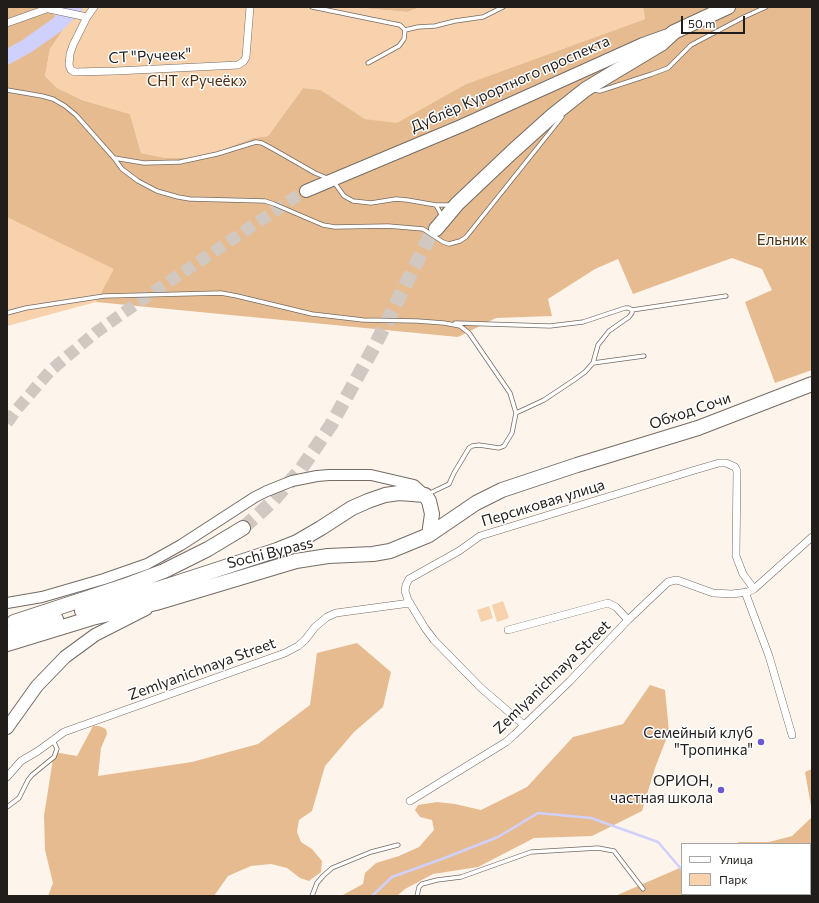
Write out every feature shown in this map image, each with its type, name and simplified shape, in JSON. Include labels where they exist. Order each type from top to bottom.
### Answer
[{"type":"highway","name":"Дублёр Курортного проспекта","points":[[674,32],[728,7]]},
{"type":"highway","points":[[440,225],[457,204],[552,116],[586,89],[661,44],[674,32]]},
{"type":"highway","name":"Обход Сочи","points":[[429,535],[476,503],[502,490],[577,465],[698,428],[812,384]]},
{"type":"highway","points":[[7,634],[170,585],[277,550],[297,542],[322,528],[352,508],[385,495],[400,493],[425,495],[429,501],[432,514],[429,535]]},
{"type":"highway","points":[[7,625],[164,571],[208,549],[244,528]]},
{"type":"highway","name":"Sochi Bypass","points":[[7,644],[92,618],[156,603],[296,561],[328,556],[373,554],[404,546],[429,535]]},
{"type":"main road","name":"Дублёр Курортного проспекта","points":[[306,191],[461,126],[643,44],[674,32]]},
{"type":"main road","points":[[7,728],[37,686],[65,658],[95,636],[156,603]]},
{"type":"street","name":"СТ \"Ручеек\"","points":[[94,7],[87,17],[70,54],[69,65],[71,70],[75,72],[238,65],[244,61],[246,57],[250,7]]},
{"type":"street","points":[[7,23],[50,8],[87,17]]},
{"type":"street","name":"Персиковая улица","points":[[524,725],[481,688],[434,640],[421,622],[405,591],[409,579],[446,558],[480,536],[719,463],[726,463],[731,465],[737,471],[736,556],[743,574],[754,589]]},
{"type":"street","points":[[7,603],[42,597],[136,568],[166,554],[255,497],[292,481],[329,475],[372,475],[414,485],[425,495]]},
{"type":"street","name":"Zemlyanichnaya Street","points":[[410,801],[506,742],[570,681],[628,620],[668,582],[672,580],[680,581],[713,593],[732,594],[745,592],[754,589],[812,538]]},
{"type":"street","points":[[745,592],[769,656],[792,735]]},
{"type":"street","name":"Zemlyanichnaya Street","points":[[7,777],[21,761],[38,751],[64,732],[286,653],[305,640],[320,622],[336,613],[410,603]]},
{"type":"street","name":"Zemlyanichnaya Street","points":[[508,630],[608,603],[616,607],[628,620]]},
{"type":"street","points":[[7,647],[23,640]]},
{"type":"lane","points":[[312,7],[400,26],[405,30]]},
{"type":"lane","points":[[405,30],[483,17],[503,7]]},
{"type":"lane","points":[[567,110],[586,89],[600,91],[668,68],[691,45],[766,7]]},
{"type":"lane","points":[[368,63],[398,46],[404,39],[405,30]]},
{"type":"lane","points":[[7,90],[53,99],[65,106],[76,115],[122,169],[138,181],[158,192],[178,197],[204,200],[265,201],[324,225],[335,227],[388,226],[417,228],[428,231],[449,244],[460,242],[466,237],[563,116]]},
{"type":"lane","points":[[114,158],[144,163],[180,162],[217,154],[256,142],[274,148],[315,173],[333,180],[344,196],[352,201],[372,203],[396,199],[436,205],[457,204]]},
{"type":"lane","points":[[436,205],[440,211],[440,225]]},
{"type":"lane","points":[[7,313],[26,308],[104,296],[221,293],[312,314],[363,320],[550,326],[583,322],[625,308],[632,310],[726,296]]},
{"type":"lane","points":[[516,413],[544,400],[585,372],[593,363],[598,345],[609,331],[630,317],[632,310]]},
{"type":"lane","points":[[425,495],[446,487],[449,484],[469,448],[472,446],[479,445],[499,448],[504,446],[512,433],[516,413],[510,393],[469,334],[460,326],[444,323]]},
{"type":"lane","points":[[593,363],[644,356]]},
{"type":"lane","points":[[7,807],[19,798],[32,775],[54,757],[57,749],[53,740]]},
{"type":"lane","points":[[312,896],[320,880],[332,868],[371,852],[398,845]]},
{"type":"lane","points":[[417,896],[419,887],[422,884],[437,880],[461,877],[530,852],[598,848],[614,851],[643,889]]},
{"type":"green space","name":"Ельник","points":[[7,7],[50,7],[63,30],[50,49],[45,76],[57,88],[82,100],[130,114],[141,153],[166,158],[190,158],[216,152],[253,138],[268,136],[303,88],[321,90],[365,119],[397,123],[466,84],[645,19],[643,7],[812,7],[812,370],[775,383],[745,302],[772,290],[762,269],[732,258],[633,294],[618,259],[595,269],[548,299],[552,316],[496,318],[458,337],[96,302],[114,269],[7,217]]},
{"type":"green space","name":"СНТ «Ручеёк»","points":[[50,7],[350,7],[407,12],[421,7],[643,7],[645,19],[466,84],[397,124],[365,119],[321,90],[303,88],[268,136],[253,138],[216,152],[189,158],[166,158],[141,153],[130,114],[82,100],[57,88],[45,76],[50,49],[63,30]]},
{"type":"green space","points":[[350,7],[421,7],[407,12]]},
{"type":"green space","points":[[7,216],[115,269],[96,302],[7,326]]},
{"type":"green space","points":[[503,601],[509,618],[497,622],[492,605]]},
{"type":"green space","points":[[489,606],[493,618],[481,622],[477,610]]},
{"type":"green space","points":[[357,643],[391,672],[383,707],[354,732],[325,766],[312,811],[299,820],[297,832],[301,842],[312,849],[322,861],[321,872],[309,881],[300,878],[287,868],[271,864],[251,866],[228,876],[214,896],[48,896],[53,883],[45,850],[44,816],[54,752],[77,756],[93,726],[99,726],[106,729],[107,734],[101,748],[98,776],[192,762],[258,744],[310,705],[317,653]]},
{"type":"green space","points":[[650,685],[665,690],[669,732],[655,768],[642,811],[592,836],[534,838],[478,867],[433,874],[405,889],[397,896],[341,896],[363,884],[365,873],[376,863],[399,856],[419,847],[434,830],[432,820],[420,817],[415,810],[418,805],[437,802],[455,804],[481,810],[527,787],[573,737],[623,724]]},
{"type":"green space","points":[[812,769],[812,812],[805,772]]},
{"type":"green space","points":[[812,817],[812,896],[615,896],[681,867],[681,895],[811,895],[811,843],[737,843],[769,842],[792,836]]},
{"type":"waterway","points":[[7,57],[27,46],[57,25],[75,7]]},
{"type":"waterway","points":[[372,896],[392,877],[498,837],[538,813],[591,818],[658,842],[681,869]]},
{"type":"tunnel","points":[[7,423],[17,409],[51,370],[95,333],[143,299],[306,191]]},
{"type":"tunnel","points":[[243,528],[272,502],[301,469],[331,425],[374,347],[430,236],[436,229]]},
{"type":"place","name":"Семейный клуб \"Тропинка\"","points":[[761,742]]},
{"type":"place","name":"ОРИОН, частная школа","points":[[721,790]]}]
